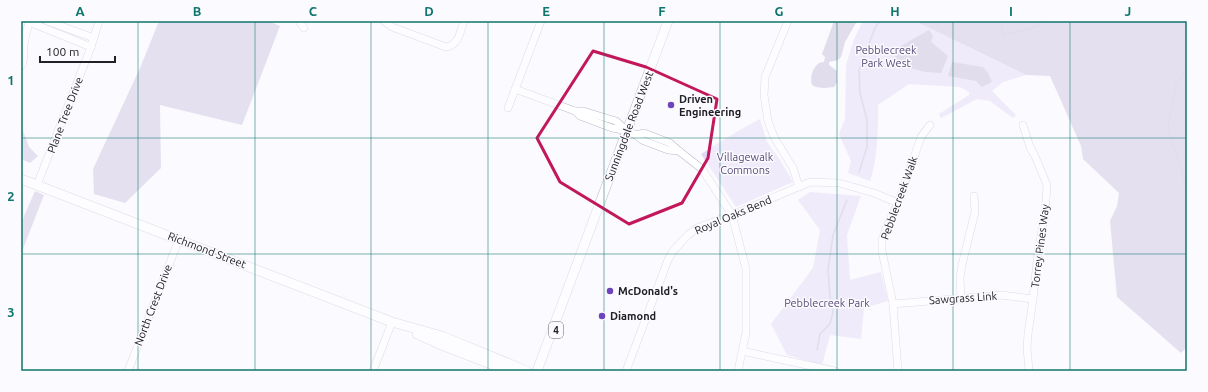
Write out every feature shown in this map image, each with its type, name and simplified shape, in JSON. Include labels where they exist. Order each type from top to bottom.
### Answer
[{"type":"main road","name":"Sunningdale Road West","points":[[537,371],[590,231],[632,133],[668,21]]},
{"type":"main road","name":"Richmond Street","points":[[21,179],[392,322],[439,344],[509,371]]},
{"type":"main road","name":"Sunningdale Road West","points":[[542,371],[590,231]]},
{"type":"main road","name":"Richmond Street","points":[[392,322],[442,336],[527,371]]},
{"type":"street","points":[[47,21],[94,38]]},
{"type":"street","name":"Plane Tree Drive","points":[[37,185],[91,47],[99,21]]},
{"type":"street","points":[[299,21],[304,28]]},
{"type":"street","points":[[384,21],[392,26],[446,47],[452,46],[457,41],[464,21]]},
{"type":"street","points":[[508,108],[541,21]]},
{"type":"street","points":[[788,21],[765,77],[764,96],[768,121],[774,137],[793,168],[799,187]]},
{"type":"street","points":[[21,66],[24,58],[24,44],[29,22],[91,47]]},
{"type":"street","points":[[515,89],[575,111],[583,111],[616,121],[642,140],[668,150],[679,152],[702,168],[732,215],[746,270],[746,333],[738,371]]},
{"type":"street","name":"Pebblecreek Walk","points":[[898,371],[893,304],[882,251],[882,240],[898,203],[921,137],[930,125]]},
{"type":"street","name":"Torrey Pines Way","points":[[1023,125],[1030,147],[1047,186],[1045,215],[1038,252],[1028,334],[1027,346],[1029,371]]},
{"type":"street","name":"Royal Oaks Bend","points":[[626,371],[668,260],[688,235],[697,228],[810,182],[839,183],[874,193],[898,203]]},
{"type":"street","points":[[961,298],[960,278],[975,212],[974,196]]},
{"type":"street","name":"North Crest Drive","points":[[128,371],[179,239]]},
{"type":"street","name":"Sawgrass Link","points":[[893,304],[1001,295],[1033,299]]},
{"type":"street","points":[[373,371],[392,322]]},
{"type":"street","points":[[742,351],[835,371]]},
{"type":"highlighted area","points":[[593,51],[646,67],[717,99],[708,158],[682,203],[629,224],[560,182],[537,138]]},
{"type":"green space","name":"Pebblecreek Park West","points":[[863,21],[915,21],[1026,75],[1003,82],[992,91],[1016,115],[1013,118],[990,101],[977,99],[941,118],[939,114],[969,95],[969,92],[960,87],[909,84],[878,105],[876,154],[870,181],[848,173],[851,161],[839,134],[845,119],[846,65],[854,39]]},
{"type":"green space","name":"Villagewalk Commons","points":[[760,119],[767,142],[793,182],[736,207],[701,154]]},
{"type":"green space","name":"Pebblecreek Park","points":[[810,192],[861,196],[847,235],[850,280],[881,272],[888,301],[864,308],[861,339],[830,335],[822,365],[787,355],[771,324],[813,268],[820,230],[798,200]]},
{"type":"shaded area","points":[[159,21],[268,21],[280,26],[242,125],[160,105],[161,168],[125,203],[94,194],[93,169],[140,68]]},
{"type":"shaded area","points":[[834,21],[857,21],[845,42],[841,57],[838,60],[829,62],[829,65],[837,71],[837,82],[834,87],[817,87],[812,85],[812,73],[819,63],[824,62],[825,57],[822,54]]},
{"type":"shaded area","points":[[915,21],[1187,21],[1187,347],[1181,353],[1117,297],[1110,221],[1117,206],[1119,193],[1083,159],[1081,146],[1050,76],[1026,75]]},
{"type":"shaded area","points":[[929,30],[933,36],[931,42],[948,56],[941,73],[925,72],[899,65],[894,58],[899,47]]},
{"type":"shaded area","points":[[952,62],[983,67],[988,73],[992,82],[982,87],[976,81],[948,76]]},
{"type":"shaded area","points":[[21,125],[29,147],[38,156],[30,163],[21,159]]},
{"type":"shaded area","points":[[35,191],[44,195],[21,254],[21,223]]},
{"type":"waterway","points":[[859,172],[867,147],[867,120],[860,93],[859,70],[875,28],[880,21]]},
{"type":"waterway","points":[[1002,21],[1003,35],[1029,29],[1051,21]]},
{"type":"waterway","points":[[1187,69],[1176,84],[1168,127],[1172,143],[1180,163],[1187,193]]},
{"type":"waterway","points":[[817,350],[820,334],[830,324],[833,312],[828,270],[833,235],[847,200]]},
{"type":"place","name":"Driven Engineering","points":[[671,105]]},
{"type":"place","name":"McDonald's","points":[[610,291]]},
{"type":"place","name":"Diamond","points":[[602,316]]}]
